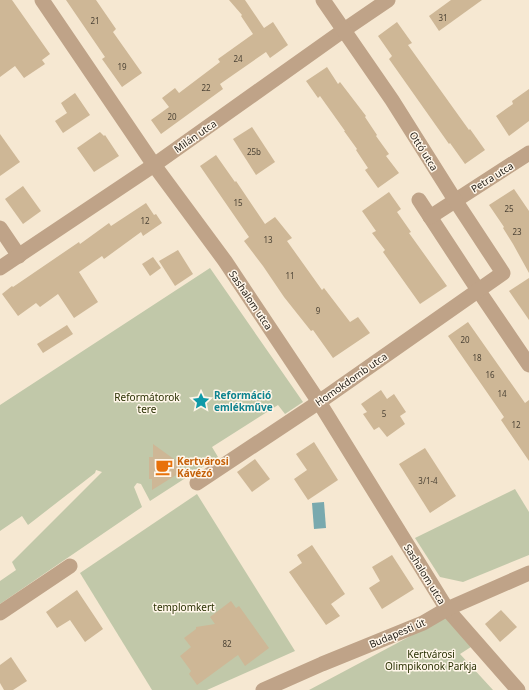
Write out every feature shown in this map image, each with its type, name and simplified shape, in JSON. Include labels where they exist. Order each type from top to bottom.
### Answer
[{"type":"street","name":"Sashalom utca","points":[[42,0],[154,165],[225,261],[319,402],[447,609],[518,690]]},
{"type":"street","name":"Ottó utca","points":[[323,0],[392,100],[503,273]]},
{"type":"street","name":"Milán utca","points":[[0,268],[154,165],[388,0]]},
{"type":"street","name":"Petra utca","points":[[430,217],[529,153]]},
{"type":"street","points":[[419,200],[529,365]]},
{"type":"street","points":[[0,228],[19,256]]},
{"type":"street","name":"Homokdomb utca","points":[[197,483],[319,402],[503,273]]},
{"type":"street","points":[[0,613],[70,566]]},
{"type":"street","name":"Budapesti út","points":[[263,690],[423,623],[447,609],[529,573]]},
{"type":"green space","name":"Reformátorok tere","points":[[210,268],[303,402],[285,414],[278,405],[212,447],[218,457],[150,501],[141,484],[137,483],[134,487],[142,507],[0,604],[0,581],[16,570],[12,562],[102,472],[96,470],[95,473],[28,525],[22,516],[0,531],[0,405]]},
{"type":"green space","points":[[515,489],[529,512],[529,555],[463,582],[440,577],[415,538]]},
{"type":"green space","name":"templomkert","points":[[197,494],[295,651],[207,690],[152,690],[80,573]]},
{"type":"green space","name":"Kertvárosi Olimpikonok Parkja","points":[[450,615],[474,645],[460,654],[493,690],[309,690]]},
{"type":"water","points":[[324,502],[326,528],[314,529],[312,503]]},
{"type":"building","points":[[0,0],[12,0],[50,54],[42,60],[45,64],[24,78],[15,66],[0,77]]},
{"type":"building","points":[[66,0],[96,0],[116,29],[113,32],[142,73],[122,87],[102,59],[105,57]]},
{"type":"building","points":[[229,0],[245,0],[264,28],[273,22],[288,45],[270,58],[266,52],[220,84],[223,89],[161,134],[151,120],[169,107],[162,98],[175,88],[179,93],[220,62],[218,59],[253,34],[241,16],[242,15]]},
{"type":"building","points":[[451,0],[482,0],[439,31],[429,16]]},
{"type":"building","points":[[397,22],[412,43],[408,45],[485,150],[465,164],[450,143],[449,144],[389,59],[392,56],[378,36]]},
{"type":"building","points":[[327,67],[338,84],[340,82],[366,116],[365,117],[377,135],[376,136],[389,154],[386,156],[399,173],[378,188],[365,170],[368,168],[345,131],[320,96],[318,98],[306,81]]},
{"type":"building","points":[[529,89],[529,121],[509,136],[496,116],[513,104],[512,101]]},
{"type":"building","points":[[75,93],[90,115],[63,133],[55,121],[67,113],[61,103]]},
{"type":"building","points":[[252,127],[275,162],[256,175],[233,139]]},
{"type":"building","points":[[100,132],[104,136],[105,135],[119,156],[94,172],[77,148]]},
{"type":"building","points":[[0,134],[20,162],[0,176]]},
{"type":"building","points":[[216,155],[235,182],[236,181],[265,224],[275,217],[292,238],[287,241],[322,290],[324,288],[350,322],[358,317],[370,333],[333,358],[313,330],[311,331],[284,297],[244,241],[249,237],[200,166]]},
{"type":"building","points":[[23,186],[41,211],[23,224],[5,199]]},
{"type":"building","points":[[514,189],[529,211],[529,273],[503,228],[504,227],[489,205]]},
{"type":"building","points":[[389,192],[401,209],[397,212],[411,232],[409,233],[447,286],[420,304],[383,252],[385,250],[372,233],[376,231],[362,211]]},
{"type":"building","points":[[146,203],[154,215],[156,214],[162,223],[143,236],[141,232],[104,259],[102,256],[79,272],[98,302],[74,318],[58,294],[40,307],[36,303],[18,316],[2,294],[79,242],[80,244],[109,223],[111,226]]},
{"type":"building","points":[[178,250],[193,274],[175,286],[159,261]]},
{"type":"building","points":[[153,257],[161,268],[150,276],[142,264]]},
{"type":"building","points":[[529,278],[529,320],[509,291]]},
{"type":"building","points":[[468,322],[525,403],[529,400],[529,461],[501,420],[504,417],[448,336]]},
{"type":"building","points":[[67,325],[73,334],[43,353],[37,344]]},
{"type":"building","points":[[381,390],[387,399],[394,394],[406,412],[400,416],[405,424],[387,437],[379,427],[374,430],[363,414],[367,412],[361,404]]},
{"type":"building","points":[[314,442],[338,480],[308,500],[294,479],[307,470],[296,454]]},
{"type":"building","name":"Kertvárosi Kávézó","points":[[153,444],[178,462],[180,469],[176,475],[152,490],[152,479],[149,479],[149,457],[153,457]]},
{"type":"building","points":[[425,448],[456,496],[430,513],[399,464]]},
{"type":"building","points":[[255,459],[270,479],[252,492],[237,472]]},
{"type":"building","points":[[312,545],[345,594],[331,604],[340,616],[326,625],[289,572],[302,563],[297,555]]},
{"type":"building","points":[[392,555],[414,589],[382,609],[369,588],[380,581],[372,567]]},
{"type":"building","points":[[77,590],[103,629],[85,642],[70,620],[57,628],[46,612]]},
{"type":"building","points":[[231,601],[236,608],[239,606],[269,648],[245,666],[238,655],[197,685],[189,674],[191,671],[180,656],[191,647],[184,638],[196,629],[196,627],[215,624],[210,617]]},
{"type":"building","points":[[501,610],[517,627],[500,642],[485,624]]},
{"type":"building","points":[[11,657],[27,681],[13,690],[4,690],[0,683],[0,665]]},
{"type":"place","name":"Reformáció emlékműve","points":[[201,401]]},
{"type":"place","name":"Kertvárosi Kávézó","points":[[164,467]]}]
